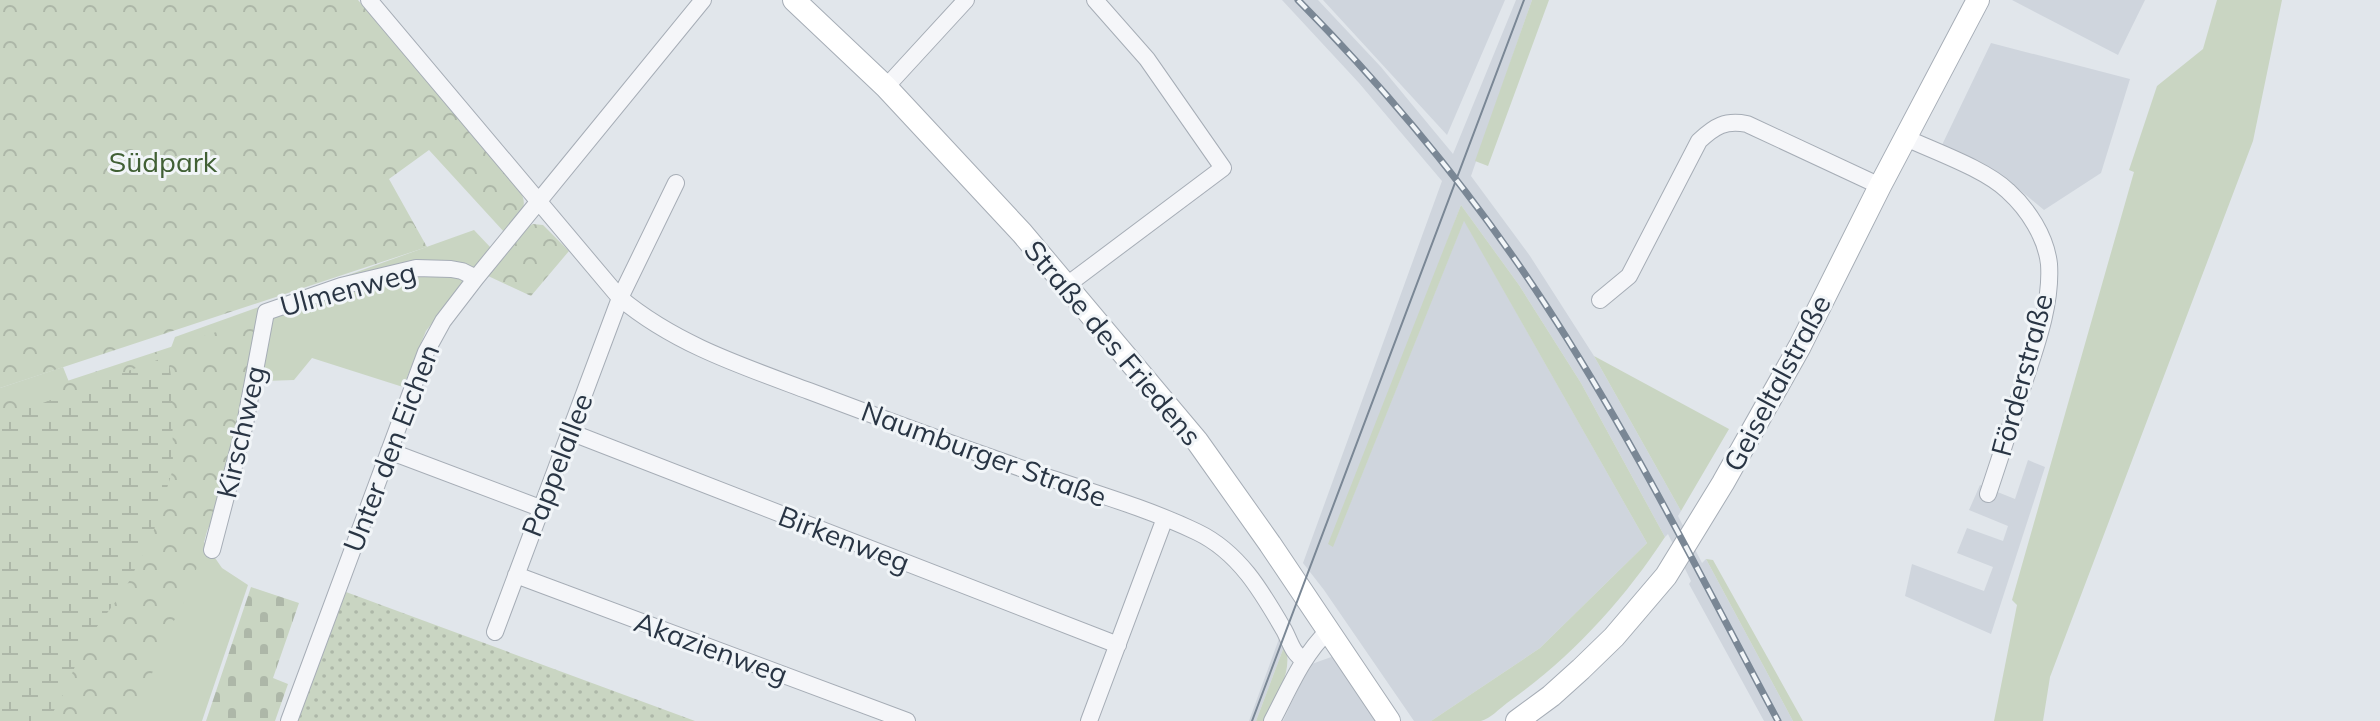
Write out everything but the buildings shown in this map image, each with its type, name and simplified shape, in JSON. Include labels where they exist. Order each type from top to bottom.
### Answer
[{"type":"street","name":"Naumburger Straße","points":[[369,0],[620,298],[643,317],[716,356],[1201,533],[1239,561],[1285,632],[1292,649],[1304,660]]},
{"type":"street","name":"Unter den Eichen","points":[[289,721],[426,352],[443,321],[538,199],[703,0]]},
{"type":"street","name":"Straße des Friedens","points":[[794,0],[886,87],[1017,228],[1197,441],[1389,721]]},
{"type":"street","points":[[886,87],[966,0]]},
{"type":"street","points":[[1067,285],[1223,168],[1147,59],[1095,0]]},
{"type":"street","name":"Geiseltalstraße","points":[[1517,721],[1551,696],[1614,637],[1666,576],[1723,483],[1800,346],[1978,0]]},
{"type":"street","points":[[1600,300],[1629,276],[1699,141],[1713,127],[1730,121],[1747,124],[1880,186]]},
{"type":"street","name":"Förderstraße","points":[[1906,138],[1989,177],[2007,189],[2041,235],[2049,262],[2048,294],[2032,357],[1988,494]]},
{"type":"street","points":[[620,298],[676,183]]},
{"type":"street","name":"Ulmenweg","points":[[266,312],[341,286],[416,268],[451,269],[476,278]]},
{"type":"street","name":"Pappelallee","points":[[495,632],[620,298]]},
{"type":"street","name":"Kirschweg","points":[[212,550],[245,424],[266,312]]},
{"type":"street","name":"Birkenweg","points":[[570,432],[1118,645]]},
{"type":"street","points":[[389,451],[540,508]]},
{"type":"street","points":[[1089,721],[1165,518]]},
{"type":"street","name":"Akazienweg","points":[[516,575],[907,721]]},
{"type":"street","points":[[1272,721],[1312,647],[1328,631]]},
{"type":"shaded area","points":[[1282,0],[1318,0],[1381,67],[1453,154],[1516,0],[1532,0],[1471,176],[1530,256],[1594,356],[1681,511],[1678,516],[1702,563],[1706,559],[1793,721],[1764,721],[1689,584],[1691,581],[1668,534],[1665,537],[1581,383],[1519,285],[1461,205],[1333,546],[1464,220],[1647,543],[1540,648],[1431,721],[1414,721],[1303,563],[1442,181],[1359,83]]},
{"type":"shaded area","points":[[1323,0],[1505,0],[1447,135]]},
{"type":"shaded area","points":[[2012,0],[2145,0],[2118,55]]},
{"type":"shaded area","points":[[1991,43],[2130,79],[2101,173],[2044,210],[2020,190],[1941,147]]},
{"type":"shaded area","points":[[2028,460],[2045,467],[1991,634],[1905,596],[1912,564],[1984,591],[1993,567],[1957,553],[1967,528],[2003,541],[2008,526],[1969,510],[1980,485],[2015,499]]},
{"type":"shaded area","points":[[1280,636],[1285,644],[1256,721],[1249,721]]},
{"type":"shaded area","points":[[1334,656],[1377,721],[1283,721],[1309,665]]},
{"type":"green space","name":"Südpark","points":[[0,0],[358,0],[520,191],[523,209],[505,233],[429,150],[389,179],[427,247],[0,388]]},
{"type":"green space","points":[[1532,0],[1549,0],[1488,166],[1475,161]]},
{"type":"green space","points":[[2217,0],[2282,0],[2253,141],[2050,677],[2043,721],[1994,721],[2017,605],[2012,600],[2134,172],[2129,170],[2157,86],[2203,49]]},
{"type":"green space","points":[[1461,205],[1519,285],[1581,383],[1665,537],[1594,628],[1530,686],[1484,720],[1431,721],[1540,648],[1647,543],[1464,221],[1333,547],[1328,544]]},
{"type":"green space","points":[[533,224],[543,225],[569,251],[531,296],[486,275],[525,228]]},
{"type":"green space","points":[[474,230],[491,248],[426,331],[403,387],[312,358],[294,380],[265,381],[238,399],[204,542],[222,568],[248,585],[202,721],[0,721],[0,388],[63,367],[73,392],[168,356],[175,337]]},
{"type":"green space","points":[[268,315],[232,476],[207,531],[191,588],[162,644],[136,721],[0,721],[0,403]]},
{"type":"green space","points":[[168,356],[172,383],[173,469],[152,536],[125,589],[84,644],[65,691],[48,721],[0,721],[0,419]]},
{"type":"green space","points":[[1594,356],[1729,429],[1681,511]]},
{"type":"green space","points":[[1706,559],[1713,560],[1803,721],[1793,721]]},
{"type":"green space","points":[[251,587],[299,603],[273,678],[288,684],[275,721],[206,721]]},
{"type":"green space","points":[[346,592],[695,721],[298,721]]},
{"type":"green space","points":[[1285,644],[1286,674],[1265,721],[1256,721]]},
{"type":"tram line","points":[[1252,721],[1524,0]]},
{"type":"railway","points":[[1298,0],[1398,108],[1460,184],[1518,263],[1577,354],[1637,457],[1778,721]]}]
